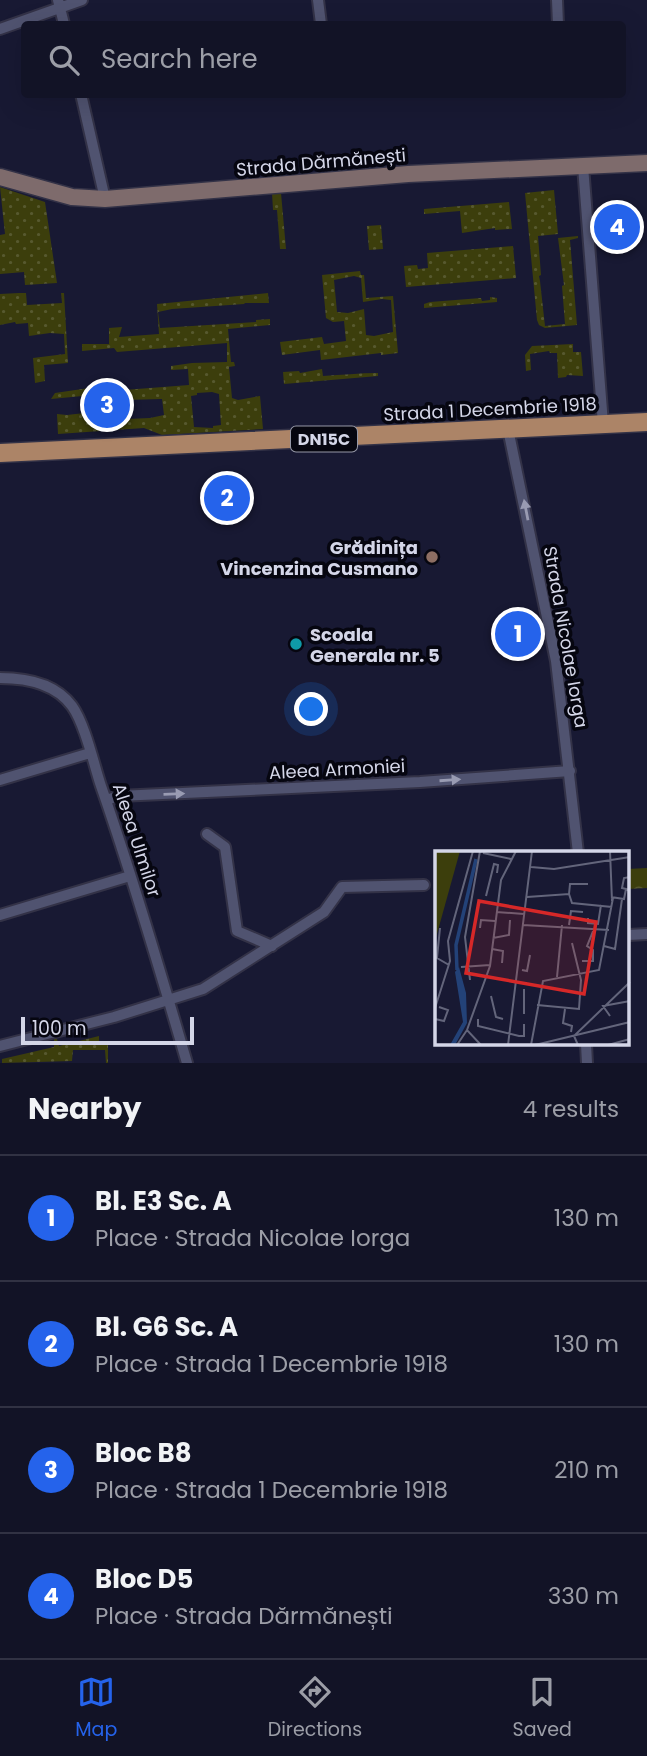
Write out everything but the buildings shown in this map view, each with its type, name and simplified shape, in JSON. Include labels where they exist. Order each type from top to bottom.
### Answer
[{"type":"main road","name":"Strada 1 Decembrie 1918","points":[[0,453],[647,422]]},
{"type":"street","points":[[0,29],[59,4],[82,0]]},
{"type":"street","points":[[318,0],[321,21]]},
{"type":"street","points":[[557,0],[558,21]]},
{"type":"street","points":[[59,4],[63,21]]},
{"type":"street","points":[[82,98],[106,199]]},
{"type":"street","name":"Strada Dărmănești","points":[[0,177],[72,197],[106,199],[408,174],[647,163]]},
{"type":"street","points":[[583,166],[603,424]]},
{"type":"street","name":"Strada Nicolae Iorga","points":[[508,429],[556,661],[578,851]]},
{"type":"street","name":"Aleea Ulmilor","points":[[0,678],[37,682],[58,693],[77,715],[187,1063]]},
{"type":"street","points":[[0,780],[90,753]]},
{"type":"street","name":"Aleea Armoniei","points":[[106,800],[119,796],[420,782],[570,771]]},
{"type":"street","points":[[208,834],[225,847],[237,931],[272,946]]},
{"type":"street","points":[[0,915],[130,876]]},
{"type":"street","points":[[0,1046],[169,1001],[217,983],[324,912],[342,887],[424,884]]},
{"type":"green space","points":[[0,187],[45,202],[57,283],[25,285],[24,272],[0,274],[0,235],[5,234]]},
{"type":"green space","points":[[554,190],[558,234],[538,236],[539,276],[545,326],[565,324],[564,285],[558,238],[578,236],[570,240],[577,325],[545,328],[539,325],[537,320],[525,193]]},
{"type":"green space","points":[[272,193],[281,193],[286,249],[280,249],[277,210],[273,210]]},
{"type":"green space","points":[[509,202],[512,229],[495,228],[462,233],[460,211],[424,214],[424,209]]},
{"type":"green space","points":[[381,225],[383,249],[369,250],[367,226]]},
{"type":"green space","points":[[513,246],[516,278],[406,287],[404,266],[428,268],[427,253]]},
{"type":"green space","points":[[360,271],[361,275],[364,275],[366,298],[393,296],[398,353],[321,360],[320,350],[282,355],[280,342],[322,337],[324,344],[346,341],[344,321],[333,322],[326,318],[322,275]],"holes":[[[354,276],[361,278],[363,302],[391,300],[393,332],[366,335],[364,309],[348,313],[337,312],[334,280]]]},
{"type":"green space","points":[[26,293],[27,305],[62,303],[61,293],[64,293],[68,363],[44,365],[45,381],[35,383],[33,358],[65,354],[64,334],[29,336],[28,323],[0,325],[0,294]]},
{"type":"green space","points":[[268,293],[269,303],[158,312],[160,328],[270,319],[270,325],[228,329],[231,362],[234,362],[235,366],[229,367],[232,398],[238,400],[260,396],[263,429],[162,435],[144,428],[58,434],[57,414],[102,411],[103,414],[126,409],[127,419],[164,415],[162,399],[125,400],[125,395],[114,393],[51,399],[55,393],[123,383],[124,390],[189,385],[188,369],[171,370],[171,366],[227,362],[227,343],[117,352],[114,348],[82,351],[82,344],[109,344],[109,328],[122,327],[119,337],[159,334],[157,304]],"holes":[[[197,393],[219,394],[221,425],[213,428],[194,427],[191,396]]]},
{"type":"green space","points":[[490,297],[497,298],[497,302],[424,308],[424,304],[430,302],[481,298],[482,301],[490,300]]},
{"type":"green space","points":[[573,344],[573,352],[581,352],[583,376],[567,375],[558,378],[557,353],[549,351],[530,354],[531,370],[526,371],[525,355],[532,346]]},
{"type":"green space","points":[[322,369],[323,376],[378,373],[378,376],[284,384],[283,372],[300,373]]},
{"type":"green space","points":[[647,868],[647,888],[630,889],[630,869]]},
{"type":"green space","points":[[99,1036],[99,1044],[108,1044],[108,1063],[105,1050],[73,1050],[72,1061],[2,1063],[2,1059],[54,1047],[54,1039],[57,1039],[59,1046]]},
{"type":"place","name":"Bloc D5","points":[[617,227]]},
{"type":"place","name":"Bloc B8","points":[[107,405]]},
{"type":"place","name":"Bl. G6 Sc. A","points":[[227,498]]},
{"type":"place","name":"Grădinița Vincenzina Cusmano","points":[[432,557]]},
{"type":"place","name":"Bl. E3 Sc. A","points":[[518,634]]},
{"type":"place","name":"Scoala Generala nr. 5","points":[[296,644]]}]
